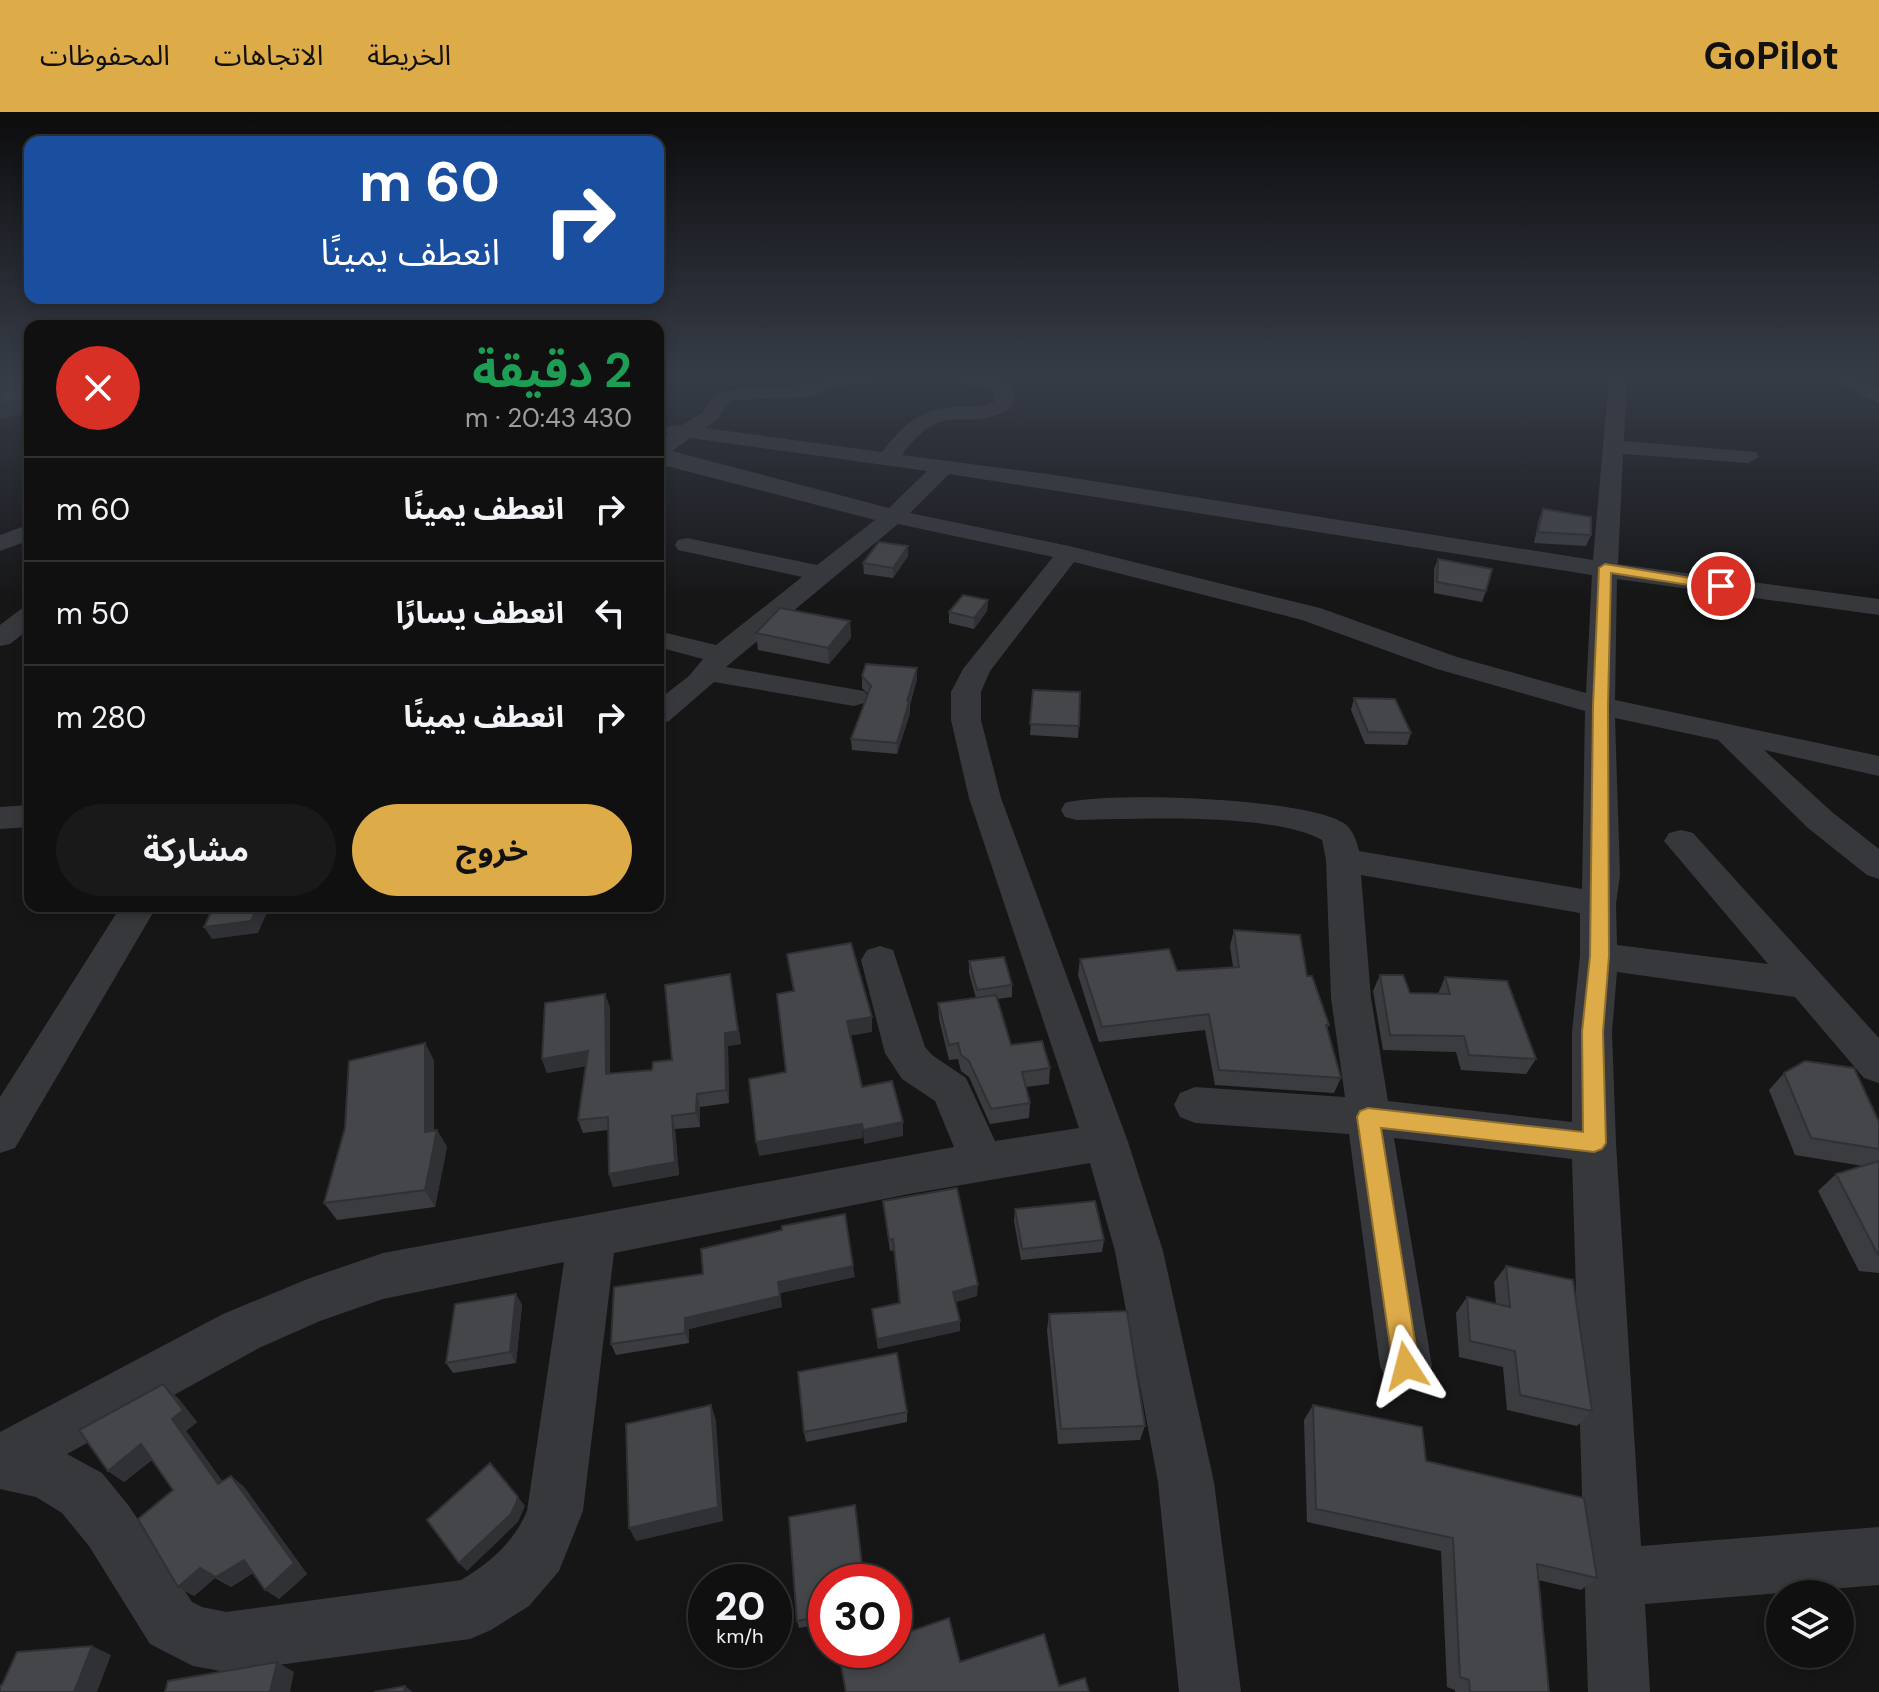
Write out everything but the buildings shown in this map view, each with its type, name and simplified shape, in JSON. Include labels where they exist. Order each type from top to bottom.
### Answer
[{"type":"street","points":[[826,451],[1673,580],[1879,607]]},
{"type":"street","points":[[888,459],[895,451]]},
{"type":"street","points":[[1614,451],[1605,568],[1600,706],[1602,875],[1592,1032],[1594,1143],[1619,1692]]},
{"type":"street","points":[[1664,451],[1748,457]]},
{"type":"street","points":[[664,457],[893,517],[1069,553],[1311,614],[1447,663],[1600,706],[1879,766]]},
{"type":"street","points":[[664,710],[893,517],[944,467]]},
{"type":"street","points":[[0,544],[24,534]]},
{"type":"street","points":[[687,545],[822,574]]},
{"type":"street","points":[[1069,553],[977,669],[966,692],[966,720],[985,798],[1106,1142],[1139,1251],[1186,1482],[1210,1692]]},
{"type":"street","points":[[0,638],[24,620]]},
{"type":"street","points":[[664,642],[715,664],[854,697]]},
{"type":"street","points":[[1728,734],[1820,820],[1879,867]]},
{"type":"street","points":[[1077,810],[1199,810],[1310,822],[1324,826],[1339,838],[1343,860],[1349,985],[1406,1366]]},
{"type":"street","points":[[0,818],[24,816]]},
{"type":"street","points":[[1681,841],[1879,1066]]},
{"type":"street","points":[[1343,860],[1598,904]]},
{"type":"street","points":[[0,1135],[135,912]]},
{"type":"street","points":[[1599,956],[1807,984]]},
{"type":"street","points":[[880,960],[906,1053],[917,1067],[951,1090],[982,1160]]},
{"type":"street","points":[[1195,1105],[1368,1117],[1594,1143]]},
{"type":"street","points":[[0,1462],[164,1370],[241,1331],[310,1301],[383,1276],[982,1160],[1106,1142]]},
{"type":"street","points":[[0,1462],[45,1472],[82,1493],[109,1526],[171,1623],[193,1636],[226,1642],[470,1609],[508,1585],[539,1551],[555,1511],[592,1236]]},
{"type":"street","points":[[1616,1577],[1879,1556]]},
{"type":"route","points":[[1406,1366],[1368,1117],[1594,1143],[1592,1032],[1602,875],[1600,706],[1605,568],[1721,586]]}]
